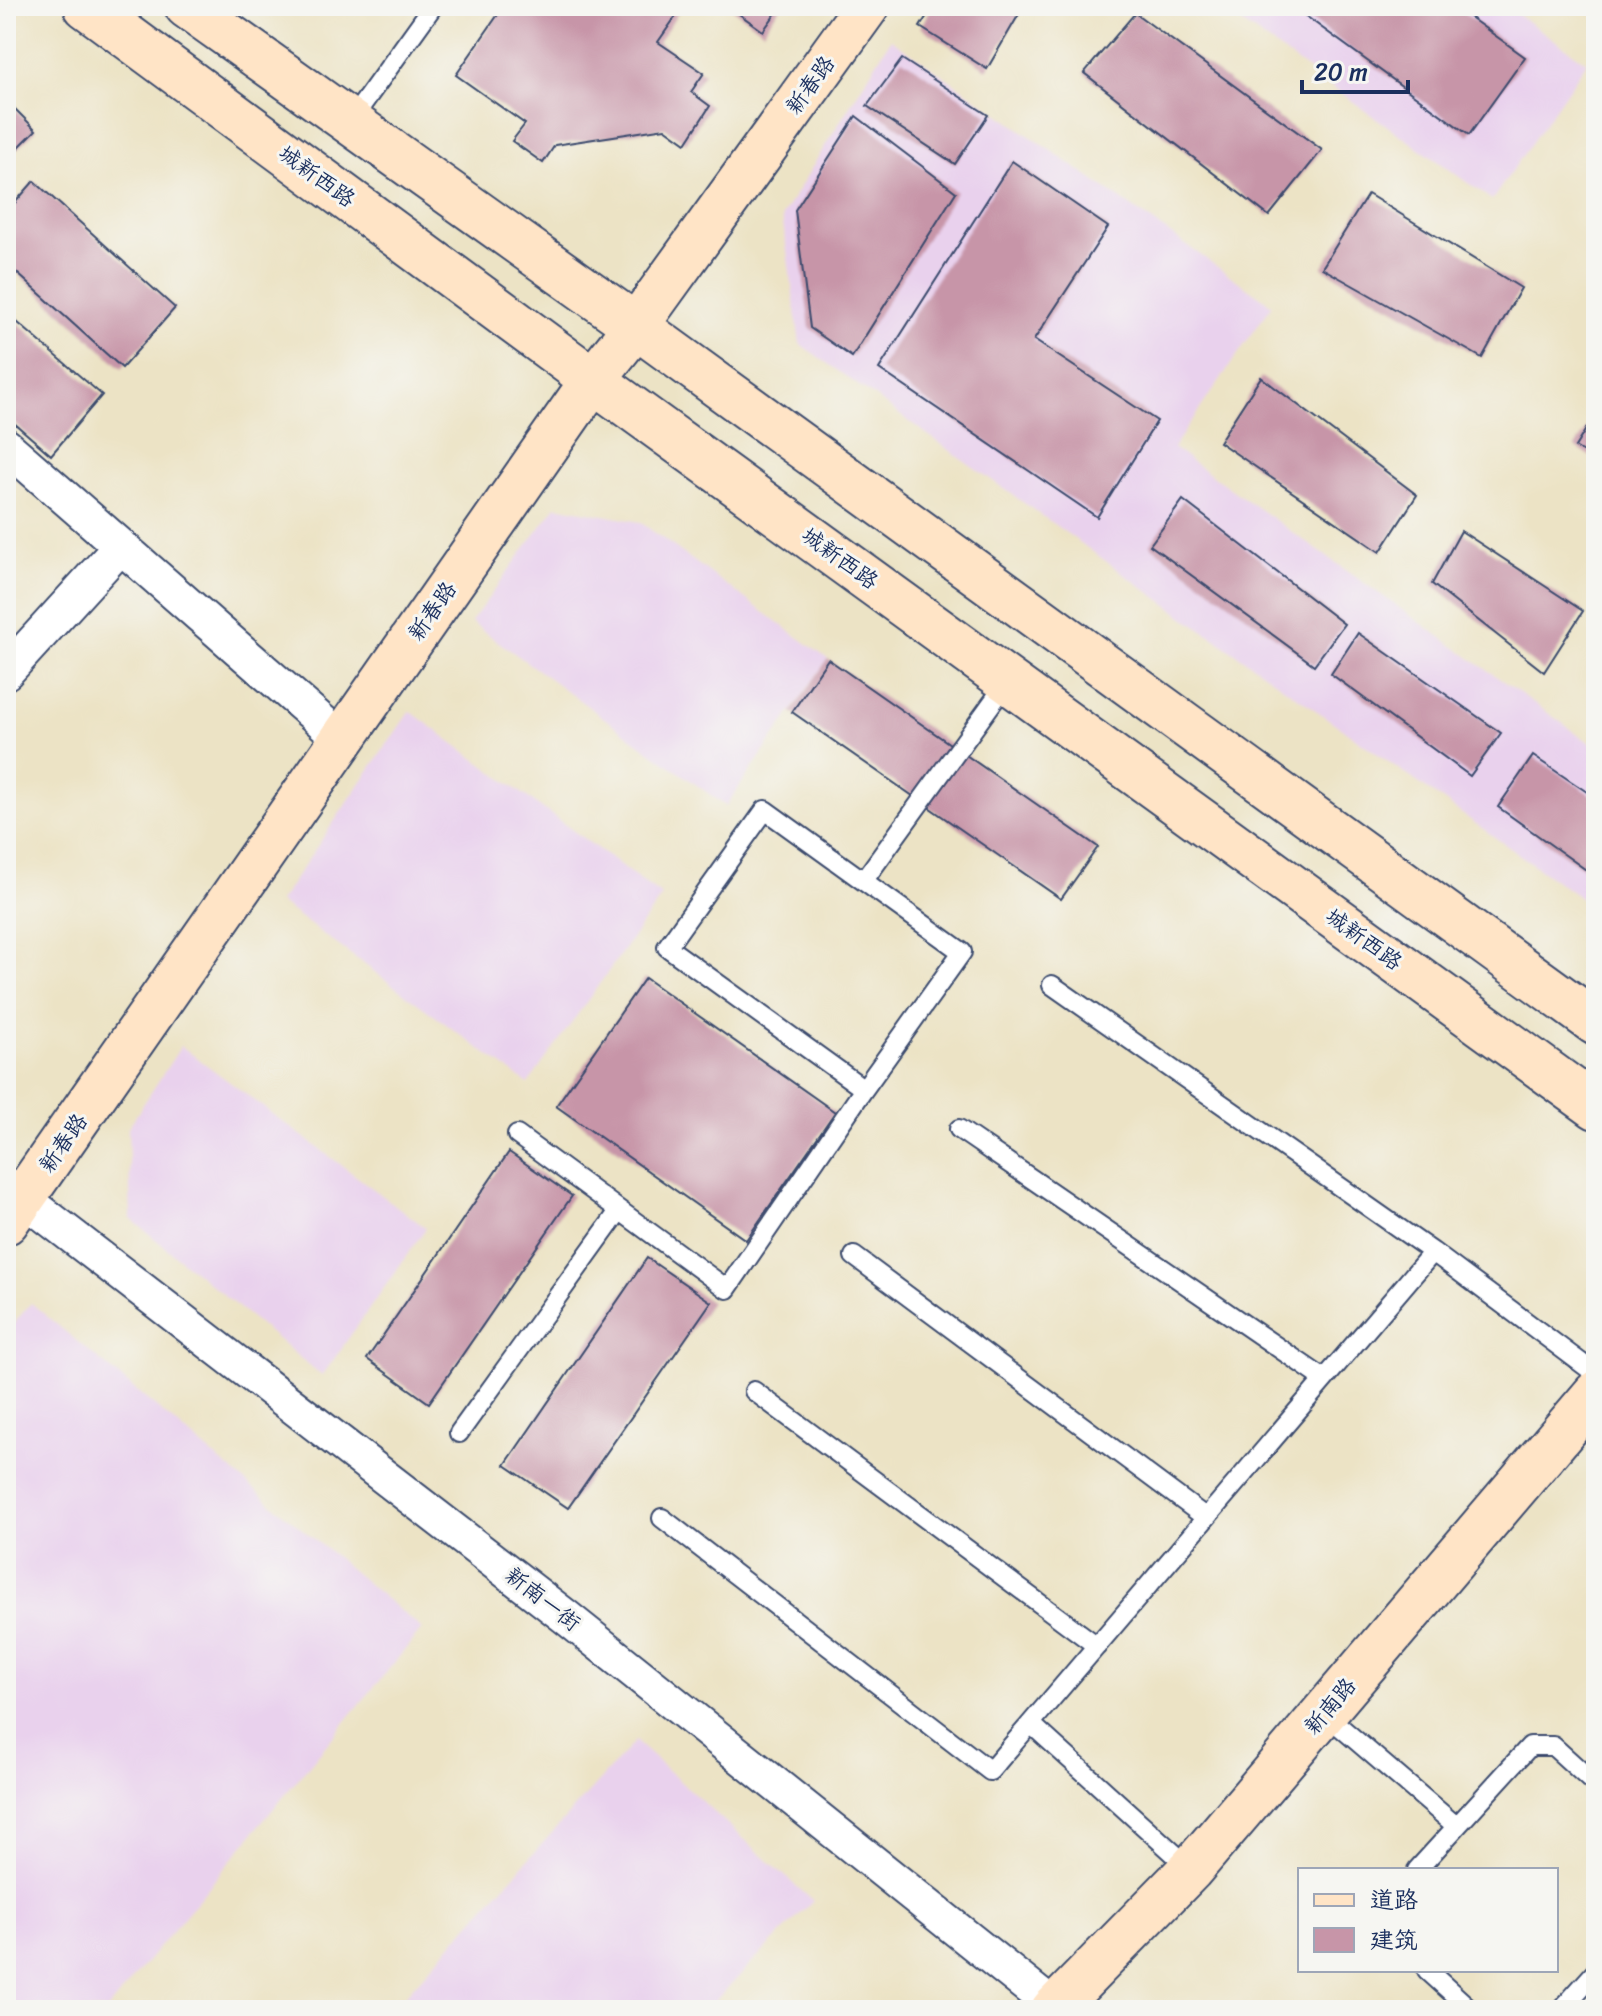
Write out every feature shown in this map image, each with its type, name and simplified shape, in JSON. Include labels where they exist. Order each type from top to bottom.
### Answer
[{"type":"main road","name":"城新西路","points":[[86,6],[593,380],[1596,1107]]},
{"type":"main road","points":[[187,6],[636,326],[1596,1023]]},
{"type":"main road","name":"新春路","points":[[12,1202],[343,740],[593,380],[636,326],[867,6]]},
{"type":"main road","name":"新南路","points":[[1054,2009],[1191,1869],[1596,1393]]},
{"type":"street","points":[[6,446],[343,740]]},
{"type":"street","points":[[6,672],[121,546]]},
{"type":"street","name":"新南一街","points":[[12,1202],[566,1617],[1054,2009]]},
{"type":"lane","points":[[349,123],[433,6]]},
{"type":"lane","points":[[864,880],[1008,681]]},
{"type":"lane","points":[[517,1135],[727,1289],[962,952],[765,810],[667,947],[864,1089]]},
{"type":"lane","points":[[1052,985],[1433,1252],[1596,1374]]},
{"type":"lane","points":[[959,1129],[1324,1379]]},
{"type":"lane","points":[[459,1433],[619,1211]]},
{"type":"lane","points":[[662,1518],[990,1771],[1433,1252]]},
{"type":"lane","points":[[854,1256],[1205,1517]]},
{"type":"lane","points":[[754,1391],[1097,1646]]},
{"type":"lane","points":[[1324,1713],[1455,1825]]},
{"type":"lane","points":[[1031,1724],[1191,1869]]},
{"type":"lane","points":[[1419,1868],[1530,1746],[1553,1746],[1596,1785]]},
{"type":"lane","points":[[1561,2010],[1596,1971]]},
{"type":"lane","points":[[1429,1972],[1471,2010]]},
{"type":"shaded area","points":[[1218,6],[1505,6],[1587,62],[1492,200]]},
{"type":"shaded area","points":[[891,39],[1272,305],[1173,448],[1596,747],[1596,909],[800,344],[782,216]]},
{"type":"shaded area","points":[[556,506],[640,522],[828,659],[726,806],[471,622]]},
{"type":"shaded area","points":[[410,711],[662,896],[528,1084],[279,902]]},
{"type":"shaded area","points":[[181,1046],[426,1228],[322,1376],[131,1219],[128,1128]]},
{"type":"shaded area","points":[[31,1303],[422,1629],[107,2010],[6,2010],[6,1333]]},
{"type":"shaded area","points":[[635,1741],[813,1901],[706,2010],[414,2010],[402,1999]]},
{"type":"building","points":[[504,6],[683,6],[658,42],[704,73],[691,92],[710,106],[686,143],[665,128],[555,145],[543,163],[512,141],[525,124],[456,75]]},
{"type":"building","points":[[728,6],[781,6],[763,31]]},
{"type":"building","points":[[933,6],[1017,6],[1022,9],[987,69],[920,27]]},
{"type":"building","points":[[1292,6],[1454,6],[1525,57],[1469,135]]},
{"type":"building","points":[[1135,13],[1322,150],[1269,216],[1084,73]]},
{"type":"building","points":[[902,59],[988,115],[955,164],[867,106]]},
{"type":"building","points":[[6,100],[36,130],[6,160]]},
{"type":"building","points":[[856,116],[956,192],[852,357],[810,328],[795,210]]},
{"type":"building","points":[[1012,161],[1108,227],[1034,340],[1157,421],[1097,517],[879,369]]},
{"type":"building","points":[[34,181],[175,308],[122,368],[6,263],[6,213]]},
{"type":"building","points":[[1368,194],[1521,288],[1482,358],[1322,268]]},
{"type":"building","points":[[17,322],[102,395],[51,455],[6,416],[6,335]]},
{"type":"building","points":[[1261,377],[1417,495],[1380,552],[1219,442]]},
{"type":"building","points":[[1596,413],[1596,460],[1575,447]]},
{"type":"building","points":[[1183,500],[1344,624],[1314,665],[1150,545]]},
{"type":"building","points":[[1461,531],[1583,611],[1544,672],[1432,584]]},
{"type":"building","points":[[1358,633],[1501,733],[1470,776],[1331,674]]},
{"type":"building","points":[[828,659],[1098,847],[1061,899],[792,712]]},
{"type":"building","points":[[1533,756],[1596,798],[1596,877],[1498,807]]},
{"type":"building","points":[[645,978],[835,1112],[746,1240],[556,1106]]},
{"type":"building","points":[[509,1152],[572,1196],[429,1403],[367,1359]]},
{"type":"building","points":[[647,1258],[711,1302],[568,1508],[505,1465]]}]
